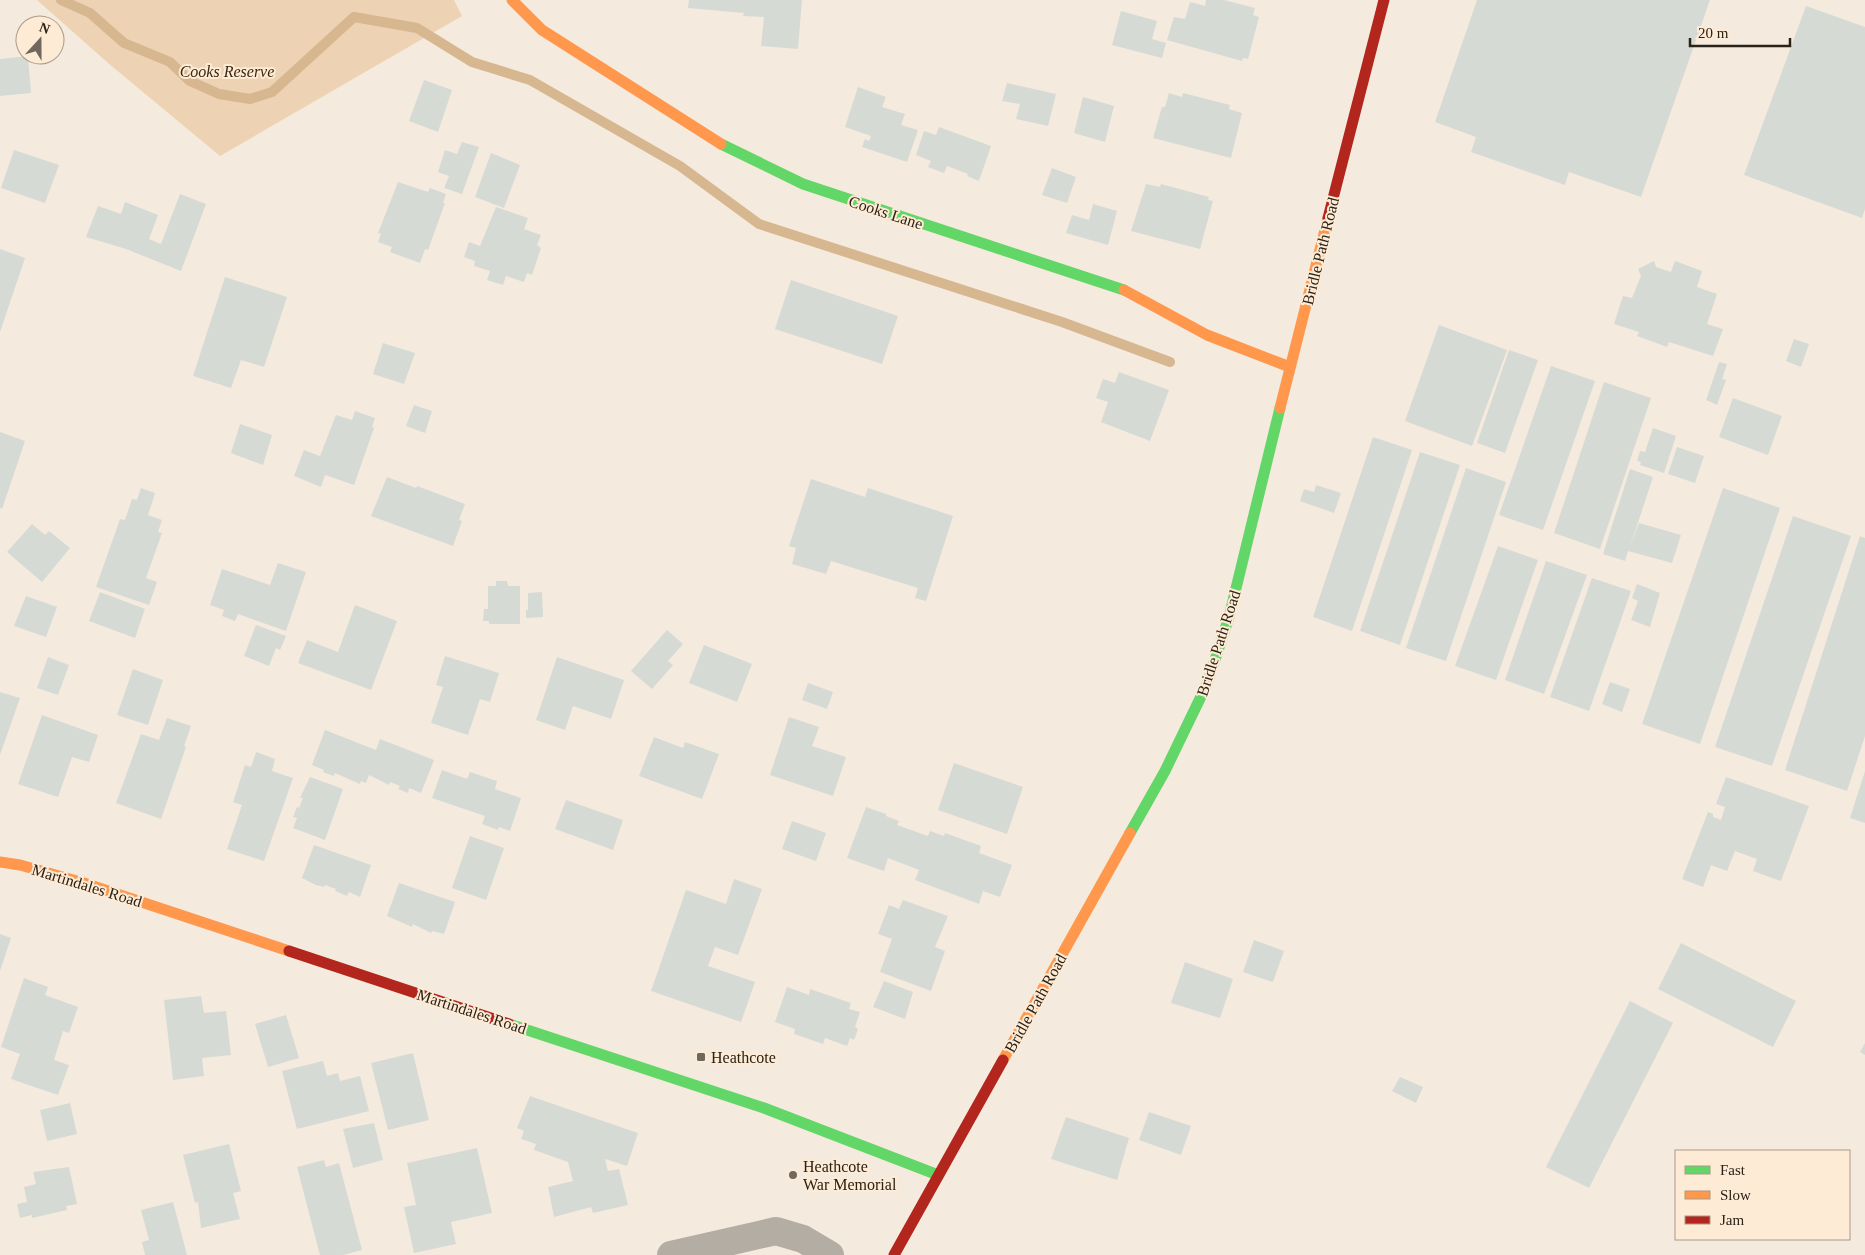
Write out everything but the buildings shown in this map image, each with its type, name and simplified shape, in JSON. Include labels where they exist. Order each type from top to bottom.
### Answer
[{"type":"street","name":"Cooks Lane","points":[[512,0],[542,30],[710,139],[803,184],[1129,292],[1216,341],[1290,367]]},
{"type":"street","name":"Bridle Path Road","points":[[894,1255],[1165,771],[1208,684],[1229,617],[1290,367],[1384,0]]},
{"type":"street","name":"Martindales Road","points":[[0,862],[20,865],[84,883],[764,1108],[938,1175]]},
{"type":"street","points":[[670,1255],[776,1231],[802,1239],[830,1255]]},
{"type":"green space","name":"Cooks Reserve","points":[[37,0],[454,0],[462,16],[220,156],[65,25],[65,15],[54,15]]},
{"type":"waterway","points":[[61,0],[90,13],[124,43],[170,62],[190,81],[219,94],[250,99],[272,92],[354,17],[417,28],[472,62],[530,80],[680,166],[759,224],[1062,322],[1170,362]]},
{"type":"traffic: fast","points":[[721,144],[803,184],[1124,290]]},
{"type":"traffic: fast","points":[[1130,833],[1165,771],[1207,684],[1229,617],[1280,408]]},
{"type":"traffic: fast","points":[[509,1024],[764,1108],[938,1175]]},
{"type":"traffic: slow","points":[[512,0],[542,30],[721,144]]},
{"type":"traffic: slow","points":[[1280,408],[1328,218]]},
{"type":"traffic: slow","points":[[1124,290],[1207,335],[1290,367]]},
{"type":"traffic: slow","points":[[1003,1060],[1130,833]]},
{"type":"traffic: slow","points":[[0,862],[20,865],[84,883],[289,951]]},
{"type":"traffic: jam","points":[[1328,218],[1384,0]]},
{"type":"traffic: jam","points":[[289,951],[509,1024]]},
{"type":"traffic: jam","points":[[894,1255],[1003,1060]]},
{"type":"place","name":"Heathcote","points":[[701,1057]]},
{"type":"place","name":"Heathcote War Memorial","points":[[793,1175]]}]
